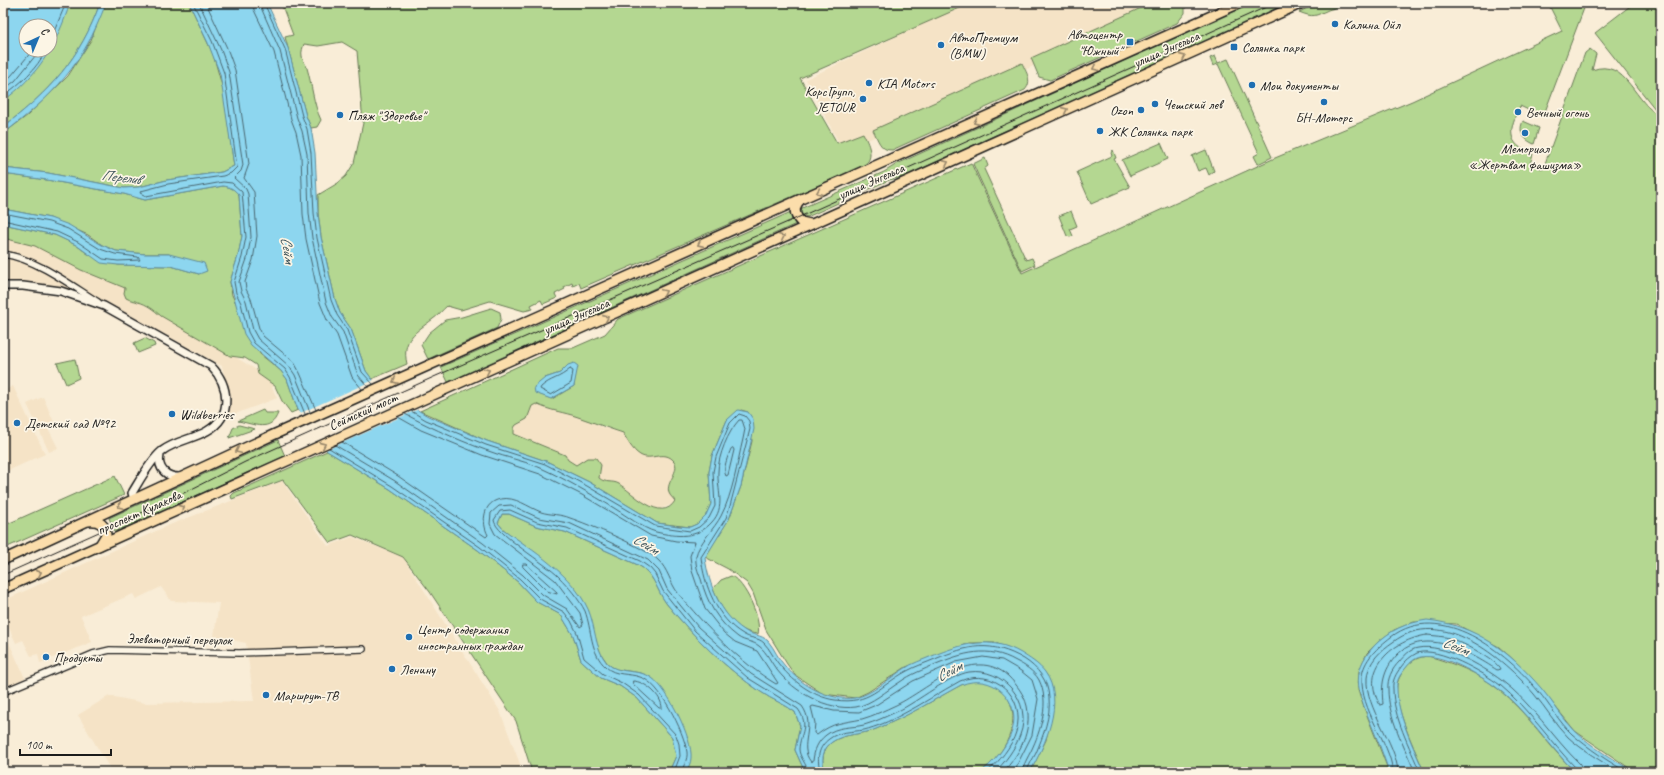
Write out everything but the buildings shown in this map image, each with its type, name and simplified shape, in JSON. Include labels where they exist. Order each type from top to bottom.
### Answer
[{"type":"main road","name":"улица Энгельса","points":[[430,365],[1240,3]]},
{"type":"main road","name":"улица Энгельса","points":[[451,387],[603,320],[810,224],[1302,3]]},
{"type":"main road","points":[[800,200],[795,207],[796,215],[801,222],[810,224]]},
{"type":"main road","name":"Сеймский мост","points":[[273,435],[430,365]]},
{"type":"main road","name":"Сеймский мост","points":[[287,461],[451,387]]},
{"type":"main road","name":"проспект Кулакова","points":[[3,560],[89,521],[133,496],[183,477],[273,435]]},
{"type":"main road","name":"проспект Кулакова","points":[[3,589],[287,461]]},
{"type":"main road","points":[[89,521],[98,521],[105,527],[106,535],[100,545]]},
{"type":"street","points":[[3,254],[13,255],[35,264],[104,306],[211,366],[220,375],[225,386],[226,399],[224,411],[217,422],[208,430],[168,447],[161,453],[133,496]]},
{"type":"street","points":[[3,286],[23,286],[61,291],[104,306]]},
{"type":"street","points":[[161,453],[159,460],[160,468],[163,472],[171,476],[183,477]]},
{"type":"street","name":"Элеваторный переулок","points":[[3,692],[92,654],[110,650],[239,653],[363,649]]},
{"type":"shaded area","name":"Автоцентр \"Южный\"","points":[[967,3],[1175,3],[843,151],[806,79]]},
{"type":"shaded area","points":[[3,236],[27,239],[116,279],[135,296],[276,382],[272,388],[277,398],[227,417],[225,410],[227,397],[222,366],[107,303],[68,291],[3,283]]},
{"type":"shaded area","name":"Детский сад №92","points":[[13,386],[45,454],[3,473],[3,391]]},
{"type":"shaded area","points":[[43,397],[54,422],[47,426],[58,448],[49,452],[27,404]]},
{"type":"shaded area","points":[[536,404],[545,408],[578,416],[605,428],[623,433],[633,448],[649,457],[663,454],[667,455],[675,462],[676,467],[669,488],[669,493],[675,500],[673,504],[660,509],[652,507],[631,495],[619,484],[603,481],[599,478],[601,465],[587,458],[576,465],[568,460],[565,455],[514,434],[514,428],[516,425],[527,419],[532,406]]},
{"type":"shaded area","points":[[282,481],[328,546],[352,537],[403,557],[500,711],[523,772],[112,772],[78,715],[109,696],[145,703],[254,701],[246,643],[214,636],[219,603],[171,601],[161,587],[136,599],[133,594],[81,616],[92,642],[40,663],[38,654],[31,656],[23,640],[16,643],[3,615],[3,601],[167,526]]},
{"type":"shaded area","points":[[3,629],[25,678],[3,688]]},
{"type":"green space","points":[[52,3],[100,3],[83,41],[62,72],[35,101],[3,127],[3,95],[42,58],[58,58],[58,18],[51,18]]},
{"type":"green space","points":[[105,3],[189,3],[213,54],[223,89],[227,89],[231,84],[228,77],[224,73],[225,70],[221,66],[223,58],[217,53],[216,42],[211,40],[209,32],[213,30],[214,26],[229,20],[241,19],[244,21],[244,24],[239,29],[234,39],[228,41],[228,49],[231,55],[235,56],[237,53],[234,44],[240,42],[250,47],[246,54],[253,59],[253,61],[251,63],[243,58],[248,68],[246,73],[241,75],[240,79],[248,80],[238,90],[232,93],[224,94],[234,166],[222,172],[167,180],[139,187],[124,188],[48,173],[3,168],[3,134],[28,115],[68,76],[91,40]]},
{"type":"green space","points":[[281,3],[971,3],[800,78],[837,143],[863,133],[869,146],[870,155],[867,163],[863,166],[581,288],[579,283],[573,286],[572,283],[564,287],[565,289],[555,294],[557,298],[543,304],[541,300],[531,305],[533,309],[524,311],[490,301],[461,310],[447,306],[411,337],[406,348],[407,364],[372,379],[366,371],[351,329],[340,313],[335,299],[321,237],[318,213],[318,195],[338,183],[346,176],[354,163],[363,123],[357,51],[342,42],[318,46],[304,44],[302,58],[307,68],[314,101],[321,120],[317,127],[311,128],[306,116],[285,37],[293,35]]},
{"type":"green space","points":[[1152,3],[1185,3],[1185,13],[1177,23],[1050,80],[1039,77],[1031,58]]},
{"type":"green space","points":[[1251,3],[1288,3],[903,177],[889,180],[807,217],[800,214],[802,208],[884,172],[897,164]]},
{"type":"green space","points":[[1319,3],[1342,3],[1335,8],[1314,16],[1299,12]]},
{"type":"green space","points":[[1548,3],[1586,3],[1543,117],[1520,106],[1513,122],[1512,135],[1514,140],[1518,146],[1533,154],[1530,164],[1543,169],[1585,53],[1590,49],[1596,54],[1592,70],[1604,68],[1614,70],[1630,84],[1652,111],[1661,116],[1661,772],[1635,772],[1575,731],[1541,689],[1514,660],[1499,647],[1456,624],[1414,622],[1394,630],[1379,641],[1367,653],[1359,671],[1358,689],[1389,772],[1030,772],[1046,740],[1053,704],[1051,686],[1047,675],[1034,662],[996,643],[970,643],[906,667],[868,692],[855,698],[823,694],[795,675],[766,630],[753,593],[747,583],[728,569],[705,557],[729,519],[741,486],[752,441],[748,412],[741,410],[727,420],[712,456],[709,472],[711,504],[706,515],[697,524],[690,527],[657,523],[589,482],[546,461],[487,441],[420,411],[558,348],[573,348],[605,334],[618,319],[971,163],[1022,273],[1275,158],[1412,101],[1562,31]],"holes":[[[568,365],[575,376],[574,386],[552,399],[539,394],[545,378],[560,373]],[[536,404],[623,433],[630,445],[644,457],[666,456],[670,458],[674,461],[676,469],[668,489],[669,494],[675,501],[669,507],[662,509],[655,508],[639,499],[619,484],[604,481],[599,478],[601,465],[596,458],[587,458],[576,465],[568,460],[565,455],[514,434],[514,428],[516,425],[527,419],[532,406]]]},
{"type":"green space","points":[[1634,3],[1661,3],[1661,113],[1659,114],[1595,33]]},
{"type":"green space","points":[[1215,56],[1218,63],[1228,59],[1272,157],[1258,164],[1254,156],[1259,153],[1218,64],[1213,66],[1210,58]]},
{"type":"green space","points":[[1022,63],[1029,80],[1025,90],[892,150],[885,149],[878,141],[873,130]]},
{"type":"green space","points":[[1523,121],[1539,128],[1534,144],[1522,135],[1521,129]]},
{"type":"green space","points":[[1161,143],[1168,159],[1130,176],[1122,160]]},
{"type":"green space","points":[[1113,150],[1116,158],[1114,159],[1130,187],[1091,204],[1077,172],[1112,156],[1111,153]]},
{"type":"green space","points":[[1206,150],[1214,171],[1209,175],[1206,168],[1198,171],[1192,156]]},
{"type":"green space","points":[[985,158],[988,166],[984,169],[1026,260],[1032,258],[1035,265],[1022,271],[973,164]]},
{"type":"green space","points":[[3,174],[47,180],[124,194],[145,200],[223,186],[234,190],[239,195],[242,236],[230,282],[232,295],[260,354],[281,371],[287,379],[298,410],[291,413],[282,401],[275,386],[258,374],[256,365],[245,358],[230,356],[161,316],[153,309],[141,303],[129,300],[126,298],[124,293],[125,288],[81,270],[35,246],[3,238],[3,224],[55,235],[76,245],[88,254],[118,265],[171,266],[199,274],[169,254],[145,254],[116,251],[102,245],[88,235],[50,218],[3,209]]},
{"type":"green space","points":[[1071,211],[1077,226],[1070,229],[1073,236],[1070,237],[1067,236],[1059,216]]},
{"type":"green space","points":[[791,212],[792,220],[796,224],[448,382],[441,367]]},
{"type":"green space","points":[[491,308],[500,312],[501,319],[497,328],[428,359],[421,345],[429,333],[445,320],[462,317]]},
{"type":"green space","points":[[145,338],[154,343],[155,346],[138,353],[134,343]]},
{"type":"green space","points":[[75,359],[79,378],[66,384],[57,363]]},
{"type":"green space","points":[[263,410],[265,413],[278,413],[271,423],[261,426],[238,421]]},
{"type":"green space","points":[[239,425],[255,429],[229,438],[233,428]]},
{"type":"green space","points":[[278,440],[285,456],[115,532],[109,518]]},
{"type":"green space","points":[[327,451],[390,489],[478,550],[518,582],[537,602],[561,615],[573,635],[581,660],[601,678],[620,686],[637,698],[672,737],[676,756],[669,772],[532,772],[516,721],[430,592],[403,557],[352,535],[330,543],[283,480],[232,499],[231,496],[234,493]]},
{"type":"green space","points":[[115,476],[124,495],[3,549],[3,526]]},
{"type":"green space","points":[[502,514],[509,514],[536,526],[565,532],[638,565],[648,572],[666,603],[710,651],[748,683],[765,695],[795,712],[800,726],[795,750],[805,772],[686,772],[688,768],[664,692],[652,678],[641,673],[615,669],[608,664],[601,654],[576,590],[561,574],[503,529],[498,523]]},
{"type":"green space","points":[[731,576],[747,593],[755,611],[759,628],[758,634],[750,633],[736,624],[724,611],[716,596],[713,589],[721,580]]},
{"type":"green space","points":[[1428,656],[1464,669],[1482,678],[1498,689],[1509,698],[1575,772],[1424,772],[1398,704],[1397,685],[1402,672],[1407,666],[1417,659]]},
{"type":"green space","points":[[982,680],[998,687],[1008,698],[1012,710],[1012,723],[1009,737],[1002,750],[992,762],[980,772],[825,772],[823,764],[824,752],[832,742],[837,739],[876,729],[909,714],[961,685],[970,681]]},
{"type":"water","points":[[3,3],[70,3],[58,34],[58,18],[18,18],[18,58],[45,58],[26,81],[3,101]]},
{"type":"water","points":[[100,3],[106,3],[88,44],[77,61],[65,77],[38,105],[3,134],[3,127],[35,101],[62,72],[83,41]]},
{"type":"water","name":"Сейм","points":[[189,3],[267,3],[288,48],[306,116],[311,128],[315,153],[318,213],[321,237],[335,299],[340,313],[351,329],[366,371],[372,379],[402,401],[428,416],[487,441],[546,461],[589,482],[657,523],[678,526],[690,527],[697,524],[706,515],[711,504],[709,472],[712,456],[727,420],[738,410],[748,412],[753,419],[754,429],[741,486],[729,519],[705,558],[709,578],[717,598],[728,616],[744,630],[768,641],[783,663],[799,679],[816,690],[835,697],[854,698],[861,696],[880,686],[910,665],[954,648],[976,643],[998,644],[1010,647],[1031,659],[1043,669],[1051,684],[1054,696],[1051,723],[1047,736],[1030,772],[980,772],[995,759],[1003,748],[1010,737],[1014,719],[1012,708],[1002,691],[993,685],[983,682],[972,682],[961,685],[909,714],[871,731],[837,739],[826,748],[824,752],[823,764],[825,772],[805,772],[795,750],[800,726],[795,712],[765,695],[748,683],[710,651],[666,603],[648,572],[638,565],[565,532],[536,526],[509,514],[502,514],[498,523],[503,529],[551,564],[581,596],[591,616],[597,644],[607,663],[617,669],[647,675],[652,678],[665,692],[684,727],[691,750],[690,764],[686,772],[669,772],[676,756],[672,737],[637,698],[620,686],[601,678],[581,660],[573,635],[561,615],[537,602],[518,582],[478,550],[390,489],[327,451],[318,442],[298,410],[287,379],[281,371],[251,345],[244,334],[230,282],[242,236],[239,195],[236,191],[223,186],[145,200],[124,194],[47,180],[3,174],[3,168],[48,173],[124,188],[139,187],[167,180],[222,172],[234,166],[220,74],[208,43]]},
{"type":"water","points":[[3,209],[50,218],[69,225],[102,245],[116,251],[145,254],[169,254],[204,263],[207,271],[199,274],[171,266],[118,265],[101,263],[76,245],[55,235],[3,224]]},
{"type":"water","points":[[574,363],[578,366],[574,386],[551,399],[535,393],[534,387],[545,378],[560,373],[568,365]]},
{"type":"water","name":"Сейм","points":[[1427,620],[1445,623],[1476,634],[1504,652],[1517,662],[1541,688],[1575,731],[1589,743],[1635,772],[1575,772],[1517,706],[1496,687],[1460,666],[1440,658],[1421,657],[1416,659],[1407,667],[1400,676],[1397,685],[1398,698],[1403,720],[1424,772],[1389,772],[1361,696],[1359,676],[1361,666],[1366,656],[1386,635],[1405,625]]},
{"type":"pier","points":[[376,379],[403,400],[419,409],[324,451],[316,443],[298,414]]},
{"type":"tram line","points":[[3,575],[168,501],[245,462],[436,376],[797,218],[1275,3]]},
{"type":"place","name":"Калина Ойл","points":[[1335,24]]},
{"type":"place","name":"Автоцентр \"Южный\"","points":[[1130,42]]},
{"type":"place","name":"АвтоПремиум (BMW)","points":[[941,45]]},
{"type":"place","name":"Солянка парк","points":[[1234,47]]},
{"type":"place","name":"KIA Motors","points":[[869,83]]},
{"type":"place","name":"Мои документы","points":[[1252,85]]},
{"type":"place","name":"КорсГрупп, JETOUR","points":[[863,99]]},
{"type":"place","name":"БН-Моторс","points":[[1324,102]]},
{"type":"place","name":"Чешский лев","points":[[1155,104]]},
{"type":"place","name":"Ozon","points":[[1141,110]]},
{"type":"place","name":"Вечный огонь","points":[[1518,112]]},
{"type":"place","name":"Пляж \"Здоровье\"","points":[[340,115]]},
{"type":"place","name":"ЖК Солянка парк","points":[[1100,131]]},
{"type":"place","name":"Мемориал «Жертвам фашизма»","points":[[1525,133]]},
{"type":"place","name":"Wildberries","points":[[172,414]]},
{"type":"place","name":"Детский сад №92","points":[[17,423]]},
{"type":"place","name":"Центр содержания иностранных граждан","points":[[409,637]]},
{"type":"place","name":"Продукты","points":[[46,657]]},
{"type":"place","name":"Ленину","points":[[392,669]]},
{"type":"place","name":"Маршрут-ТВ","points":[[266,695]]},
{"type":"water label","name":"Перелив","points":[[121,177]]}]
